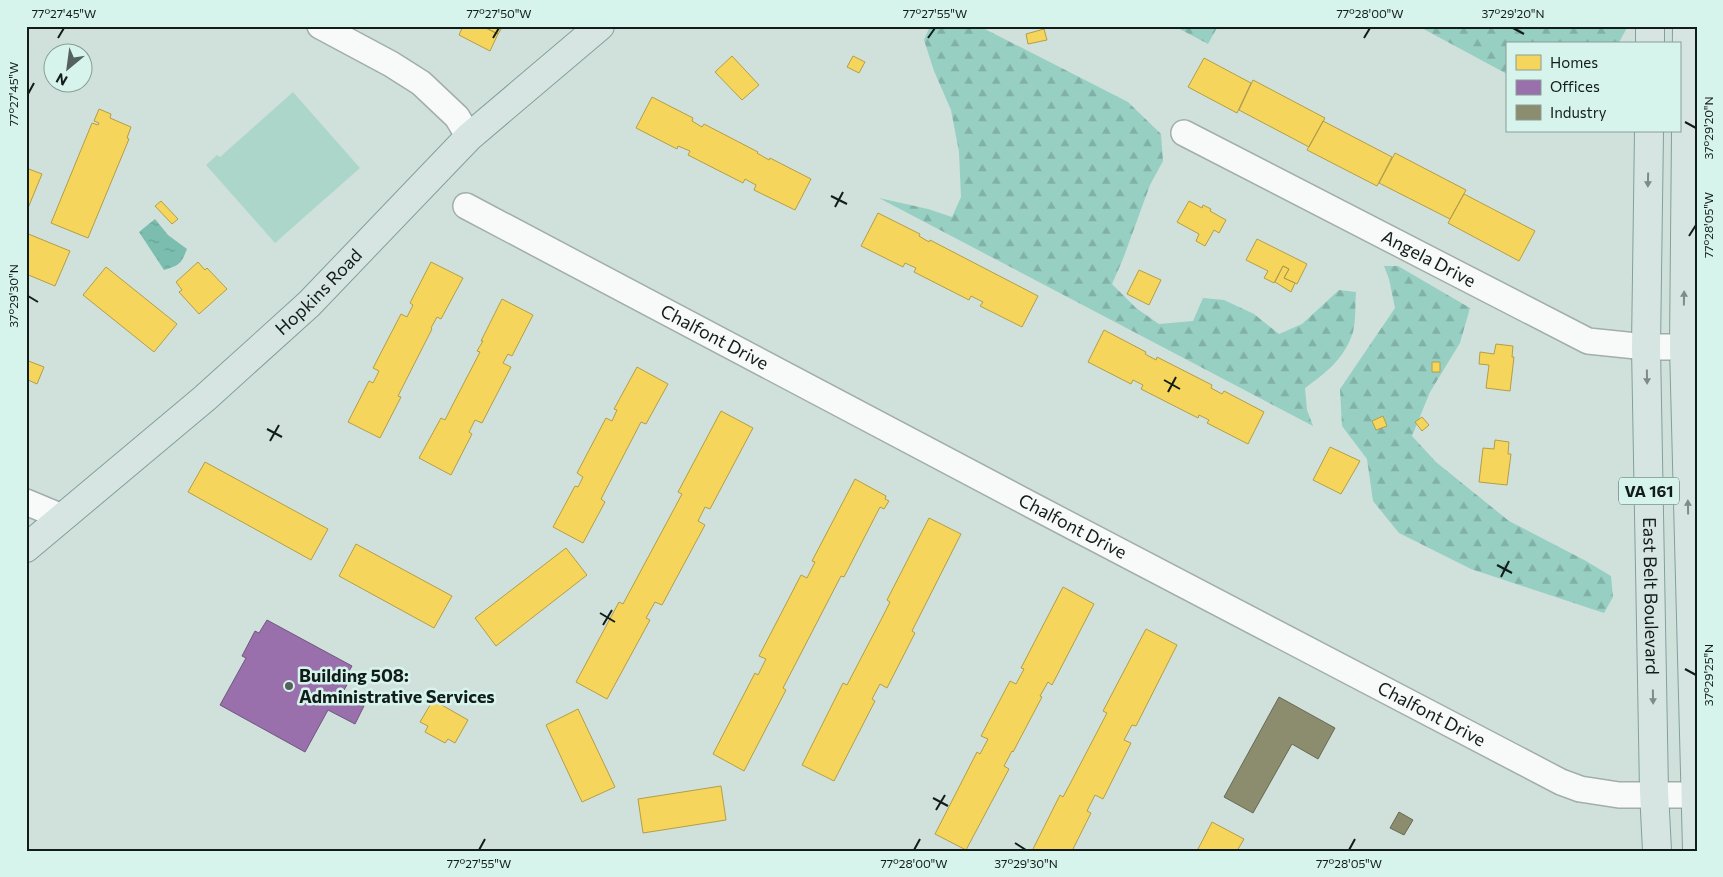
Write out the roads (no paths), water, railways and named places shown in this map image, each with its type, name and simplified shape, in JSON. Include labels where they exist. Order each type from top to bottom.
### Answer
[{"type":"main road","name":"Hopkins Road","points":[[26,548],[206,398],[309,304],[470,137],[600,26]]},
{"type":"main road","points":[[1650,26],[1650,42]]},
{"type":"main road","name":"VA 161","points":[[1687,26],[1684,347],[1694,795],[1697,850]]},
{"type":"main road","name":"East Belt Boulevard","points":[[1649,132],[1646,347],[1654,795],[1657,851]]},
{"type":"street","points":[[320,26],[391,64],[421,83],[457,117],[470,137]]},
{"type":"street","name":"Angela Drive","points":[[1184,133],[1588,341],[1646,347],[1684,347]]},
{"type":"street","name":"Chalfont Drive","points":[[466,206],[1561,782],[1580,789],[1618,795],[1694,795]]},
{"type":"street","points":[[26,502],[62,517]]},
{"type":"water","points":[[155,219],[168,235],[187,249],[179,263],[174,267],[164,270],[139,232]]},
{"type":"place","name":"Building 508: Administrative Services","points":[[289,686]]}]
